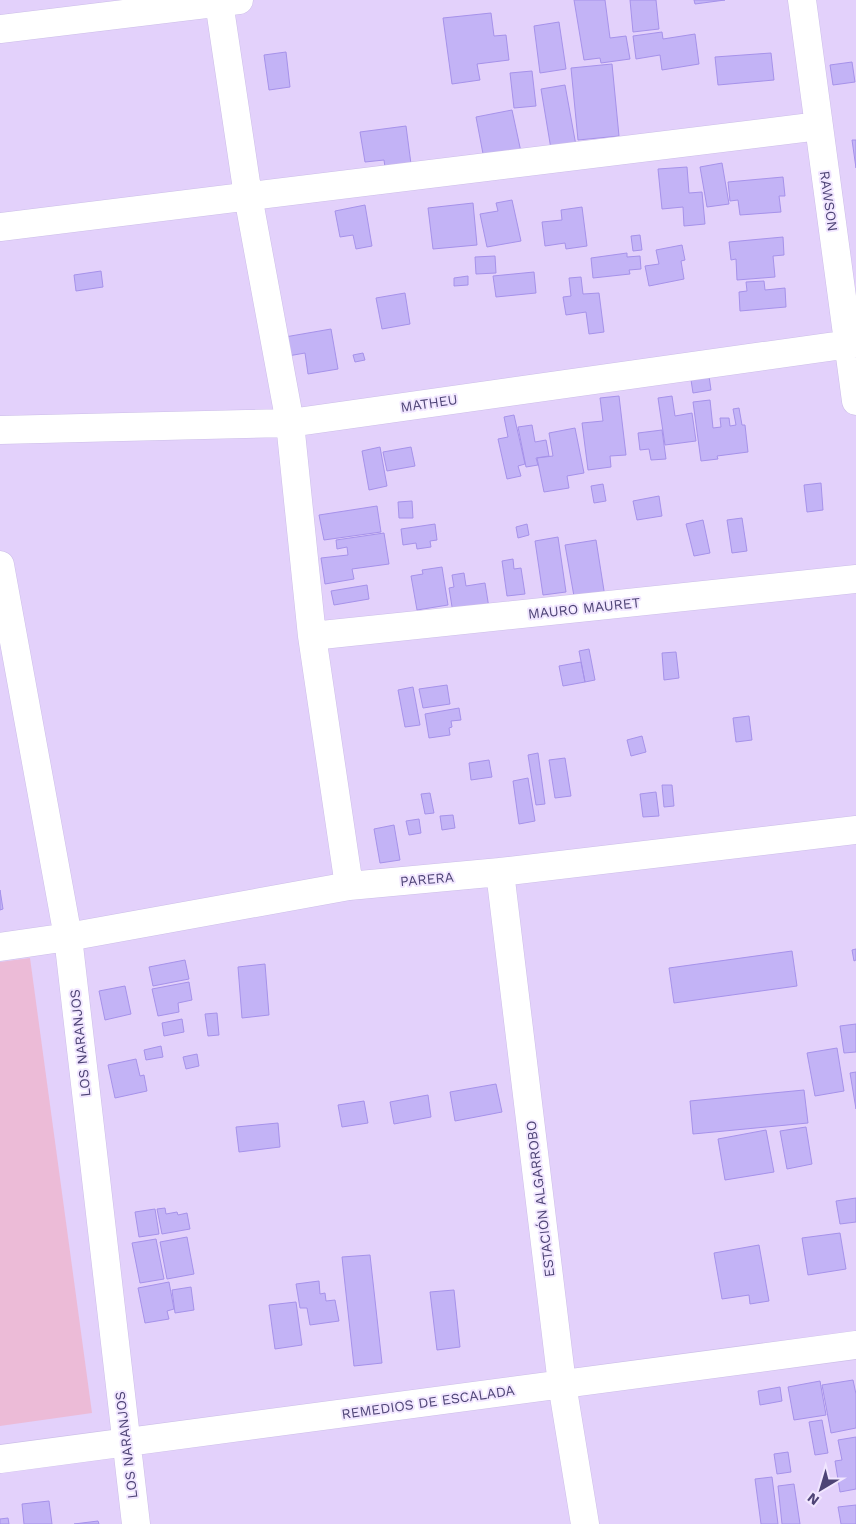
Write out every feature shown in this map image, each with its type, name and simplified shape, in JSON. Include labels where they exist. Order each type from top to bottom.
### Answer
[{"type":"street","name":"RAWSON","points":[[802,0],[852,344],[856,401]]},
{"type":"street","points":[[0,29],[229,1],[248,196],[290,423],[312,636],[349,886]]},
{"type":"street","points":[[0,227],[819,126]]},
{"type":"street","name":"MATHEU","points":[[0,430],[290,423],[852,344]]},
{"type":"street","name":"LOS NARANJOS","points":[[0,566],[68,937],[136,1524]]},
{"type":"street","name":"MAURO MAURET","points":[[312,636],[856,580]]},
{"type":"street","name":"PARERA","points":[[0,947],[68,937],[349,886],[500,872],[856,830]]},
{"type":"street","name":"ESTACIÓN ALGARROBO","points":[[500,872],[562,1384],[585,1524]]},
{"type":"street","name":"REMEDIOS DE ESCALADA","points":[[0,1459],[856,1345]]},
{"type":"shaded area","points":[[0,0],[856,0],[856,1524],[0,1524]]},
{"type":"shaded area","points":[[30,958],[92,1413],[0,1426],[0,962]]},
{"type":"building","points":[[574,0],[605,0],[610,38],[626,36],[630,59],[601,63],[600,58],[584,60]]},
{"type":"building","points":[[630,0],[656,0],[659,29],[633,32]]},
{"type":"building","points":[[694,0],[725,0],[695,4]]},
{"type":"building","points":[[491,13],[494,36],[506,35],[509,60],[477,64],[480,80],[452,84],[443,18]]},
{"type":"building","points":[[559,22],[566,69],[540,73],[534,26]]},
{"type":"building","points":[[662,32],[663,39],[695,34],[699,64],[662,70],[660,55],[636,59],[633,36]]},
{"type":"building","points":[[286,52],[290,87],[269,90],[264,55]]},
{"type":"building","points":[[771,53],[774,80],[718,85],[715,57]]},
{"type":"building","points":[[852,62],[855,82],[833,85],[830,65]]},
{"type":"building","points":[[612,64],[619,136],[578,140],[571,68]]},
{"type":"building","points":[[532,71],[536,106],[514,108],[510,73]]},
{"type":"building","points":[[565,85],[577,151],[552,155],[541,89]]},
{"type":"building","points":[[512,110],[521,152],[484,159],[476,117]]},
{"type":"building","points":[[406,126],[411,164],[385,167],[384,160],[365,162],[360,132]]},
{"type":"building","points":[[852,140],[856,140],[856,168]]},
{"type":"building","points":[[722,163],[729,204],[707,207],[700,167]]},
{"type":"building","points":[[687,167],[689,193],[702,192],[705,224],[684,226],[683,207],[662,209],[658,169]]},
{"type":"building","points":[[783,177],[785,196],[779,196],[781,212],[740,215],[738,200],[730,201],[728,182]]},
{"type":"building","points":[[512,200],[521,241],[487,247],[480,214],[498,211],[496,203]]},
{"type":"building","points":[[473,203],[477,245],[433,249],[428,208]]},
{"type":"building","points":[[365,205],[372,246],[356,249],[353,235],[340,237],[335,211]]},
{"type":"building","points":[[582,207],[587,246],[566,249],[565,243],[545,246],[542,222],[562,220],[561,210]]},
{"type":"building","points":[[640,235],[642,250],[633,251],[631,236]]},
{"type":"building","points":[[783,237],[784,255],[773,256],[775,277],[737,280],[736,259],[731,260],[729,242]]},
{"type":"building","points":[[682,245],[685,260],[681,261],[684,279],[649,286],[645,266],[659,264],[656,250]]},
{"type":"building","points":[[627,253],[627,257],[640,256],[641,269],[629,270],[630,274],[593,278],[591,258]]},
{"type":"building","points":[[495,256],[496,273],[476,274],[475,257]]},
{"type":"building","points":[[101,271],[103,287],[76,291],[74,275]]},
{"type":"building","points":[[534,272],[536,293],[496,297],[493,276]]},
{"type":"building","points":[[468,276],[468,285],[454,286],[454,278]]},
{"type":"building","points":[[581,277],[583,294],[599,293],[604,332],[589,334],[586,312],[566,315],[563,297],[571,296],[569,278]]},
{"type":"building","points":[[764,281],[765,290],[785,288],[786,307],[740,311],[739,292],[747,291],[746,282]]},
{"type":"building","points":[[405,293],[410,324],[382,329],[376,298]]},
{"type":"building","points":[[331,329],[338,369],[308,374],[305,353],[288,356],[285,337]]},
{"type":"building","points":[[363,353],[365,360],[355,362],[353,355]]},
{"type":"building","points":[[709,376],[711,390],[693,393],[691,380]]},
{"type":"building","points":[[619,396],[626,455],[610,456],[611,467],[588,470],[582,423],[603,421],[600,398]]},
{"type":"building","points":[[672,396],[675,416],[692,413],[696,441],[665,445],[658,398]]},
{"type":"building","points":[[710,400],[713,428],[721,427],[720,418],[729,418],[730,426],[736,425],[733,409],[739,408],[742,425],[745,425],[748,452],[717,456],[718,459],[701,461],[693,402]]},
{"type":"building","points":[[514,415],[525,464],[518,466],[521,476],[507,479],[498,439],[508,437],[504,417]]},
{"type":"building","points":[[532,425],[535,442],[546,440],[549,456],[536,458],[538,465],[526,467],[518,427]]},
{"type":"building","points":[[575,428],[584,473],[567,476],[569,488],[544,492],[537,458],[553,456],[549,433]]},
{"type":"building","points":[[662,430],[666,459],[651,460],[649,449],[640,450],[638,433]]},
{"type":"building","points":[[380,447],[387,486],[369,490],[362,451]]},
{"type":"building","points":[[411,447],[415,466],[387,471],[383,452]]},
{"type":"building","points":[[821,483],[823,510],[807,512],[804,485]]},
{"type":"building","points":[[603,484],[606,501],[594,503],[591,486]]},
{"type":"building","points":[[659,496],[662,516],[637,520],[633,501]]},
{"type":"building","points":[[412,501],[413,518],[399,518],[398,502]]},
{"type":"building","points":[[377,506],[381,532],[324,540],[319,515]]},
{"type":"building","points":[[742,518],[747,551],[732,553],[727,520]]},
{"type":"building","points":[[703,520],[710,553],[694,556],[686,524]]},
{"type":"building","points":[[435,524],[437,540],[430,541],[431,547],[417,549],[416,543],[403,545],[401,529]]},
{"type":"building","points":[[527,524],[529,535],[518,538],[516,527]]},
{"type":"building","points":[[384,533],[389,564],[352,569],[354,579],[325,584],[321,558],[348,555],[347,547],[337,549],[336,540]]},
{"type":"building","points":[[558,537],[566,592],[543,595],[535,541]]},
{"type":"building","points":[[596,540],[605,597],[575,602],[565,545]]},
{"type":"building","points":[[513,559],[514,569],[521,568],[525,594],[507,596],[502,561]]},
{"type":"building","points":[[442,567],[448,605],[417,610],[411,576],[423,574],[422,570]]},
{"type":"building","points":[[464,573],[466,586],[485,583],[489,608],[453,613],[449,588],[454,587],[452,575]]},
{"type":"building","points":[[367,585],[369,599],[334,605],[331,591]]},
{"type":"building","points":[[589,649],[595,680],[585,682],[579,651]]},
{"type":"building","points":[[676,652],[679,678],[664,680],[662,653]]},
{"type":"building","points":[[581,662],[585,682],[563,686],[559,666]]},
{"type":"building","points":[[447,685],[450,704],[423,708],[419,689]]},
{"type":"building","points":[[413,687],[420,725],[405,727],[398,690]]},
{"type":"building","points":[[459,708],[461,720],[451,721],[450,735],[429,738],[425,714]]},
{"type":"building","points":[[749,716],[752,740],[736,742],[733,718]]},
{"type":"building","points":[[642,736],[646,752],[631,756],[627,740]]},
{"type":"building","points":[[538,753],[545,804],[536,805],[528,755]]},
{"type":"building","points":[[565,758],[571,796],[555,798],[549,760]]},
{"type":"building","points":[[489,760],[492,777],[471,780],[469,763]]},
{"type":"building","points":[[528,778],[535,821],[519,824],[513,781]]},
{"type":"building","points":[[662,785],[672,785],[674,806],[664,807]]},
{"type":"building","points":[[656,792],[659,816],[643,817],[640,794]]},
{"type":"building","points":[[430,793],[434,813],[425,814],[421,794]]},
{"type":"building","points":[[453,815],[455,828],[442,830],[440,816]]},
{"type":"building","points":[[419,819],[421,833],[409,835],[406,821]]},
{"type":"building","points":[[394,825],[400,860],[380,863],[374,829]]},
{"type":"building","points":[[0,890],[3,909],[0,910]]},
{"type":"building","points":[[856,949],[856,960],[854,961],[852,950]]},
{"type":"building","points":[[792,951],[797,986],[674,1003],[669,968]]},
{"type":"building","points":[[185,960],[189,979],[153,986],[149,967]]},
{"type":"building","points":[[265,964],[269,1015],[242,1018],[238,967]]},
{"type":"building","points":[[189,982],[192,1000],[178,1003],[179,1012],[158,1016],[152,989]]},
{"type":"building","points":[[125,986],[131,1014],[105,1020],[99,991]]},
{"type":"building","points":[[217,1013],[219,1035],[208,1036],[205,1014]]},
{"type":"building","points":[[182,1019],[184,1032],[164,1036],[162,1023]]},
{"type":"building","points":[[856,1024],[856,1052],[844,1053],[840,1026]]},
{"type":"building","points":[[161,1046],[163,1057],[146,1060],[144,1050]]},
{"type":"building","points":[[837,1048],[844,1091],[815,1096],[807,1053]]},
{"type":"building","points":[[197,1054],[199,1066],[186,1069],[183,1057]]},
{"type":"building","points":[[136,1059],[140,1076],[144,1075],[147,1091],[115,1098],[108,1065]]},
{"type":"building","points":[[856,1072],[856,1109],[850,1073]]},
{"type":"building","points":[[496,1084],[502,1112],[455,1121],[450,1092]]},
{"type":"building","points":[[804,1090],[808,1123],[693,1134],[690,1101]]},
{"type":"building","points":[[428,1095],[431,1117],[394,1124],[390,1102]]},
{"type":"building","points":[[364,1101],[368,1123],[342,1127],[338,1105]]},
{"type":"building","points":[[278,1123],[280,1147],[239,1152],[236,1127]]},
{"type":"building","points":[[806,1127],[812,1164],[787,1169],[780,1131]]},
{"type":"building","points":[[766,1130],[774,1172],[725,1180],[718,1139]]},
{"type":"building","points":[[856,1198],[856,1222],[840,1224],[836,1201]]},
{"type":"building","points":[[165,1208],[166,1214],[177,1212],[178,1215],[187,1213],[190,1229],[162,1234],[157,1209]]},
{"type":"building","points":[[155,1209],[159,1234],[139,1237],[135,1212]]},
{"type":"building","points":[[840,1233],[846,1269],[808,1275],[802,1238]]},
{"type":"building","points":[[187,1237],[194,1274],[167,1279],[160,1242]]},
{"type":"building","points":[[156,1239],[164,1279],[140,1283],[132,1243]]},
{"type":"building","points":[[759,1245],[769,1301],[750,1304],[749,1295],[722,1299],[714,1253]]},
{"type":"building","points":[[370,1255],[382,1363],[354,1366],[342,1257]]},
{"type":"building","points":[[319,1281],[320,1294],[325,1293],[326,1301],[335,1300],[339,1321],[310,1325],[307,1308],[300,1308],[296,1284]]},
{"type":"building","points":[[169,1282],[174,1309],[167,1311],[169,1319],[145,1323],[138,1288]]},
{"type":"building","points":[[191,1287],[194,1310],[175,1313],[172,1290]]},
{"type":"building","points":[[454,1290],[460,1347],[437,1350],[430,1292]]},
{"type":"building","points":[[296,1302],[302,1345],[275,1349],[269,1305]]},
{"type":"building","points":[[853,1380],[856,1394],[856,1428],[831,1433],[822,1385]]},
{"type":"building","points":[[820,1381],[826,1415],[794,1420],[788,1387]]},
{"type":"building","points":[[780,1387],[782,1401],[760,1405],[758,1391]]},
{"type":"building","points":[[822,1420],[828,1453],[815,1455],[809,1422]]},
{"type":"building","points":[[856,1437],[856,1489],[840,1492],[835,1461],[842,1460],[838,1440]]},
{"type":"building","points":[[788,1452],[791,1472],[777,1474],[774,1454]]},
{"type":"building","points":[[772,1477],[778,1524],[761,1524],[755,1479]]},
{"type":"building","points":[[794,1484],[800,1524],[782,1524],[778,1486]]},
{"type":"building","points":[[49,1501],[52,1524],[24,1524],[22,1504]]},
{"type":"building","points":[[856,1505],[856,1524],[841,1524],[838,1507]]},
{"type":"building","points":[[8,1518],[9,1524],[0,1524],[0,1519]]},
{"type":"building","points":[[98,1521],[99,1524],[74,1524]]}]
